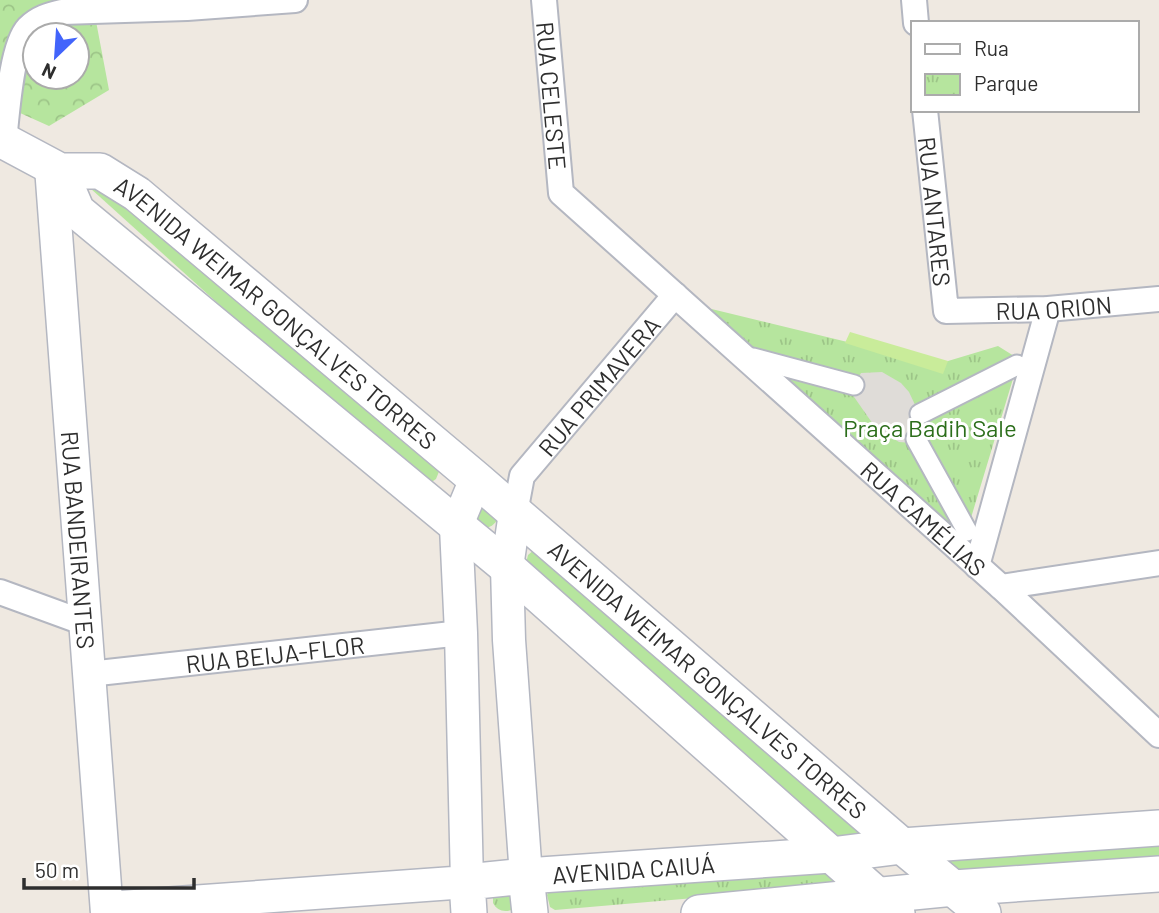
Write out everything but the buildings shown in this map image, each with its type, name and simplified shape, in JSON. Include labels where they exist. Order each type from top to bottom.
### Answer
[{"type":"main road","points":[[2,140],[56,169]]},
{"type":"main road","name":"AVENIDA WEIMAR GONÇALVES TORRES","points":[[887,905],[508,567],[456,527],[77,211],[56,169],[100,171],[138,194],[983,913]]},
{"type":"main road","name":"AVENIDA CAIUÁ","points":[[468,897],[526,876],[831,855],[902,846],[1159,828]]},
{"type":"main road","name":"AVENIDA CAIUÁ","points":[[699,913],[887,905],[954,888],[1159,874]]},
{"type":"main road","points":[[526,876],[530,913]]},
{"type":"street","points":[[2,140],[19,47],[26,29],[43,16],[62,12],[187,4],[295,0]]},
{"type":"street","name":"RUA CELESTE","points":[[544,0],[561,193]]},
{"type":"street","points":[[914,0],[916,21]]},
{"type":"street","name":"RUA ANTARES","points":[[925,112],[946,311]]},
{"type":"street","name":"RUA BANDEIRANTES","points":[[56,169],[85,623],[107,911]]},
{"type":"street","name":"RUA CAMÉLIAS","points":[[561,193],[1001,587],[1159,735]]},
{"type":"street","name":"RUA PRIMAVERA","points":[[515,513],[522,476],[675,295]]},
{"type":"street","name":"RUA ORION","points":[[946,311],[1048,309],[1159,299]]},
{"type":"street","points":[[977,566],[1048,309]]},
{"type":"street","points":[[753,358],[853,385]]},
{"type":"street","points":[[919,415],[1017,365]]},
{"type":"street","points":[[916,439],[967,531]]},
{"type":"street","name":"RUA PRIMAVERA","points":[[476,479],[522,476]]},
{"type":"street","points":[[468,897],[456,527],[476,479]]},
{"type":"street","points":[[515,513],[508,567],[509,640],[526,876]]},
{"type":"street","points":[[1001,587],[1159,563]]},
{"type":"street","points":[[0,592],[85,623]]},
{"type":"street","name":"RUA BEIJA-FLOR","points":[[89,674],[461,633]]},
{"type":"street","name":"AVENIDA CAIUÁ","points":[[107,911],[468,897]]},
{"type":"green space","points":[[0,0],[92,0],[109,90],[49,126],[0,104]]},
{"type":"green space","points":[[90,188],[121,197],[440,469],[436,479],[430,483],[417,483]]},
{"type":"green space","name":"Praça Badih Sale","points":[[691,304],[938,364],[998,346],[1019,359],[967,531],[947,526]]},
{"type":"green space","points":[[850,332],[948,361],[943,374],[845,343]]},
{"type":"green space","points":[[478,499],[498,518],[490,527],[478,527],[471,506]]},
{"type":"green space","points":[[535,549],[861,828],[857,837],[843,842],[526,563],[528,555]]},
{"type":"green space","points":[[1159,836],[1159,860],[952,876],[926,856]]},
{"type":"green space","points":[[821,865],[844,885],[555,910],[550,907],[547,895],[549,891]]},
{"type":"green space","points":[[512,887],[514,909],[499,909],[493,903],[493,894]]},
{"type":"shaded area","points":[[882,372],[901,383],[909,392],[923,422],[919,436],[912,443],[899,442],[875,427],[852,394],[861,373]]}]
